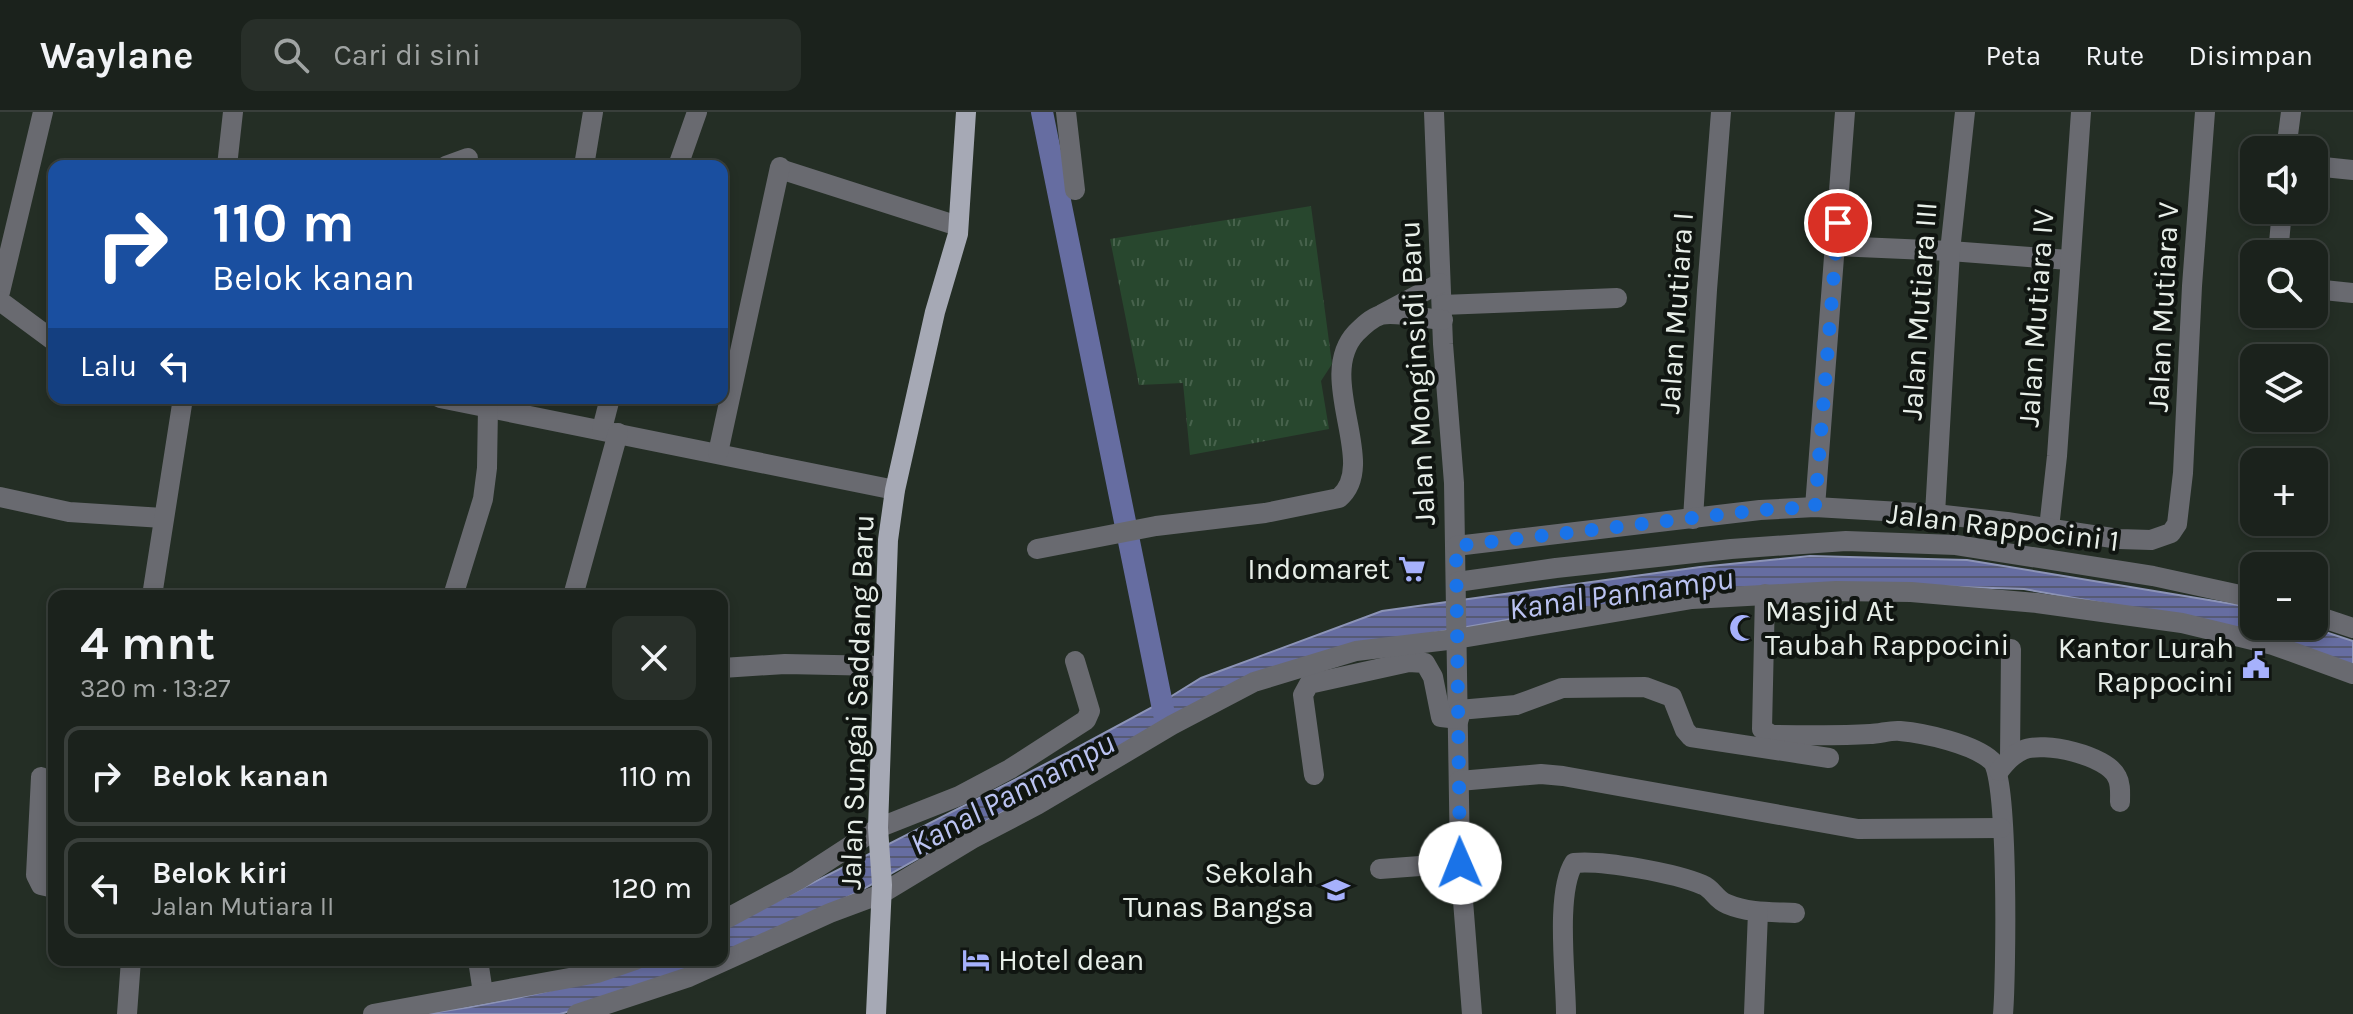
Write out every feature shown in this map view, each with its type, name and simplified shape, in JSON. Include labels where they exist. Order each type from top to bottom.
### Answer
[{"type":"main road","name":"Jalan Sungai Saddang Baru","points":[[876,1014],[882,890],[879,833],[888,540],[895,490],[958,226],[966,112]]},
{"type":"street","points":[[0,292],[43,112]]},
{"type":"street","points":[[228,160],[233,112]]},
{"type":"street","points":[[585,160],[593,112]]},
{"type":"street","points":[[680,160],[697,112]]},
{"type":"street","points":[[1066,112],[1075,190]]},
{"type":"street","name":"Jalan Monginsidi Baru","points":[[1434,112],[1440,283],[1454,483],[1456,636],[1466,712],[1459,781],[1460,863],[1472,1014]]},
{"type":"street","name":"Jalan Mutiara I","points":[[1693,519],[1721,112]]},
{"type":"street","points":[[1815,507],[1845,112]]},
{"type":"street","name":"Jalan Mutiara III","points":[[1935,514],[1950,251],[1965,112]]},
{"type":"street","name":"Jalan Mutiara IV","points":[[2049,528],[2057,456],[2081,112]]},
{"type":"street","name":"Jalan Mutiara V","points":[[2049,528],[2084,536],[2151,540],[2171,533],[2177,524],[2187,423],[2192,286],[2205,112]]},
{"type":"street","points":[[2288,136],[2291,112]]},
{"type":"street","points":[[462,160],[468,158]]},
{"type":"street","points":[[2328,167],[2353,170]]},
{"type":"street","points":[[718,453],[780,168],[958,226]]},
{"type":"street","points":[[1836,246],[2069,260]]},
{"type":"street","points":[[1037,549],[1156,526],[1278,511],[1332,501],[1344,495],[1354,472],[1342,391],[1341,370],[1347,343],[1366,323],[1440,283]]},
{"type":"street","points":[[2328,290],[2353,293]]},
{"type":"street","points":[[1382,314],[1442,313],[1617,298]]},
{"type":"street","points":[[0,301],[48,337]]},
{"type":"street","points":[[153,590],[182,404]]},
{"type":"street","points":[[472,404],[895,490]]},
{"type":"street","points":[[574,590],[610,431],[610,404]]},
{"type":"street","points":[[455,590],[483,499],[488,407]]},
{"type":"street","points":[[0,497],[69,512],[163,518]]},
{"type":"street","points":[[1456,546],[1760,510],[1815,507],[1935,514],[2049,528]]},
{"type":"street","name":"Jalan Rappocini 1","points":[[1457,585],[1556,568],[1731,549],[1859,541],[1956,545],[2153,576],[2240,595]]},
{"type":"street","points":[[728,959],[882,890],[1037,805],[1172,725],[1254,682],[1356,651],[1692,599],[1836,591],[1911,592],[2037,603],[2182,623],[2273,645],[2353,674]]},
{"type":"street","points":[[1765,594],[1762,729],[1772,735],[1898,731],[1934,737],[2004,764],[2022,750],[2036,747],[2072,752],[2097,759],[2116,775],[2120,802]]},
{"type":"street","points":[[2328,620],[2353,628]]},
{"type":"street","points":[[2003,1014],[2006,870],[2001,828],[2011,649]]},
{"type":"street","points":[[728,918],[879,833],[959,796],[1046,747],[1086,720],[1090,711],[1075,661]]},
{"type":"street","points":[[1314,775],[1303,695],[1309,684],[1409,662],[1425,663],[1433,677],[1441,717],[1516,705],[1562,688],[1645,687],[1672,697],[1685,730],[1691,737],[1829,758]]},
{"type":"street","points":[[728,668],[785,664],[882,666]]},
{"type":"street","points":[[1459,781],[1541,774],[1858,829],[2001,828]]},
{"type":"street","points":[[41,777],[36,875],[41,885],[48,887]]},
{"type":"street","points":[[1380,869],[1460,863]]},
{"type":"street","points":[[1566,1014],[1565,905],[1567,882],[1574,863],[1612,865],[1703,885],[1728,905],[1758,912],[1795,913]]},
{"type":"street","points":[[1754,1014],[1758,912]]},
{"type":"street","points":[[127,1014],[131,966]]},
{"type":"street","points":[[479,966],[483,993]]},
{"type":"street","points":[[373,1014],[597,973],[617,966]]},
{"type":"street","points":[[577,1014],[637,996],[713,966]]},
{"type":"green space","points":[[1311,206],[1332,364],[1321,381],[1329,429],[1190,455],[1183,383],[1139,385],[1110,239]]},
{"type":"water","name":"Kanal Pannampu","points":[[1810,556],[1967,560],[2240,605],[2240,631],[2215,623],[2024,589],[1834,583],[1709,591],[1529,616],[1360,646],[1281,668],[982,823],[856,893],[728,956],[728,926],[1069,752],[1201,678],[1382,611],[1700,567]]},
{"type":"water","points":[[2328,633],[2353,641],[2353,666],[2270,640],[2328,640]]},
{"type":"water","points":[[634,966],[703,966],[610,1000],[560,1014],[423,1014],[540,993]]},
{"type":"waterway","points":[[1042,112],[1164,714]]},
{"type":"place","name":"Indomaret","points":[[1412,569]]},
{"type":"place","name":"Masjid At Taubah Rappocini","points":[[1743,628]]},
{"type":"place","name":"Kantor Lurah Rappocini","points":[[2256,665]]},
{"type":"place","name":"Sekolah Tunas Bangsa","points":[[1336,890]]},
{"type":"place","name":"Hotel dean","points":[[976,960]]},
{"type":"route","points":[[1460,863],[1456,546],[1760,510],[1815,507],[1838,223]]}]
